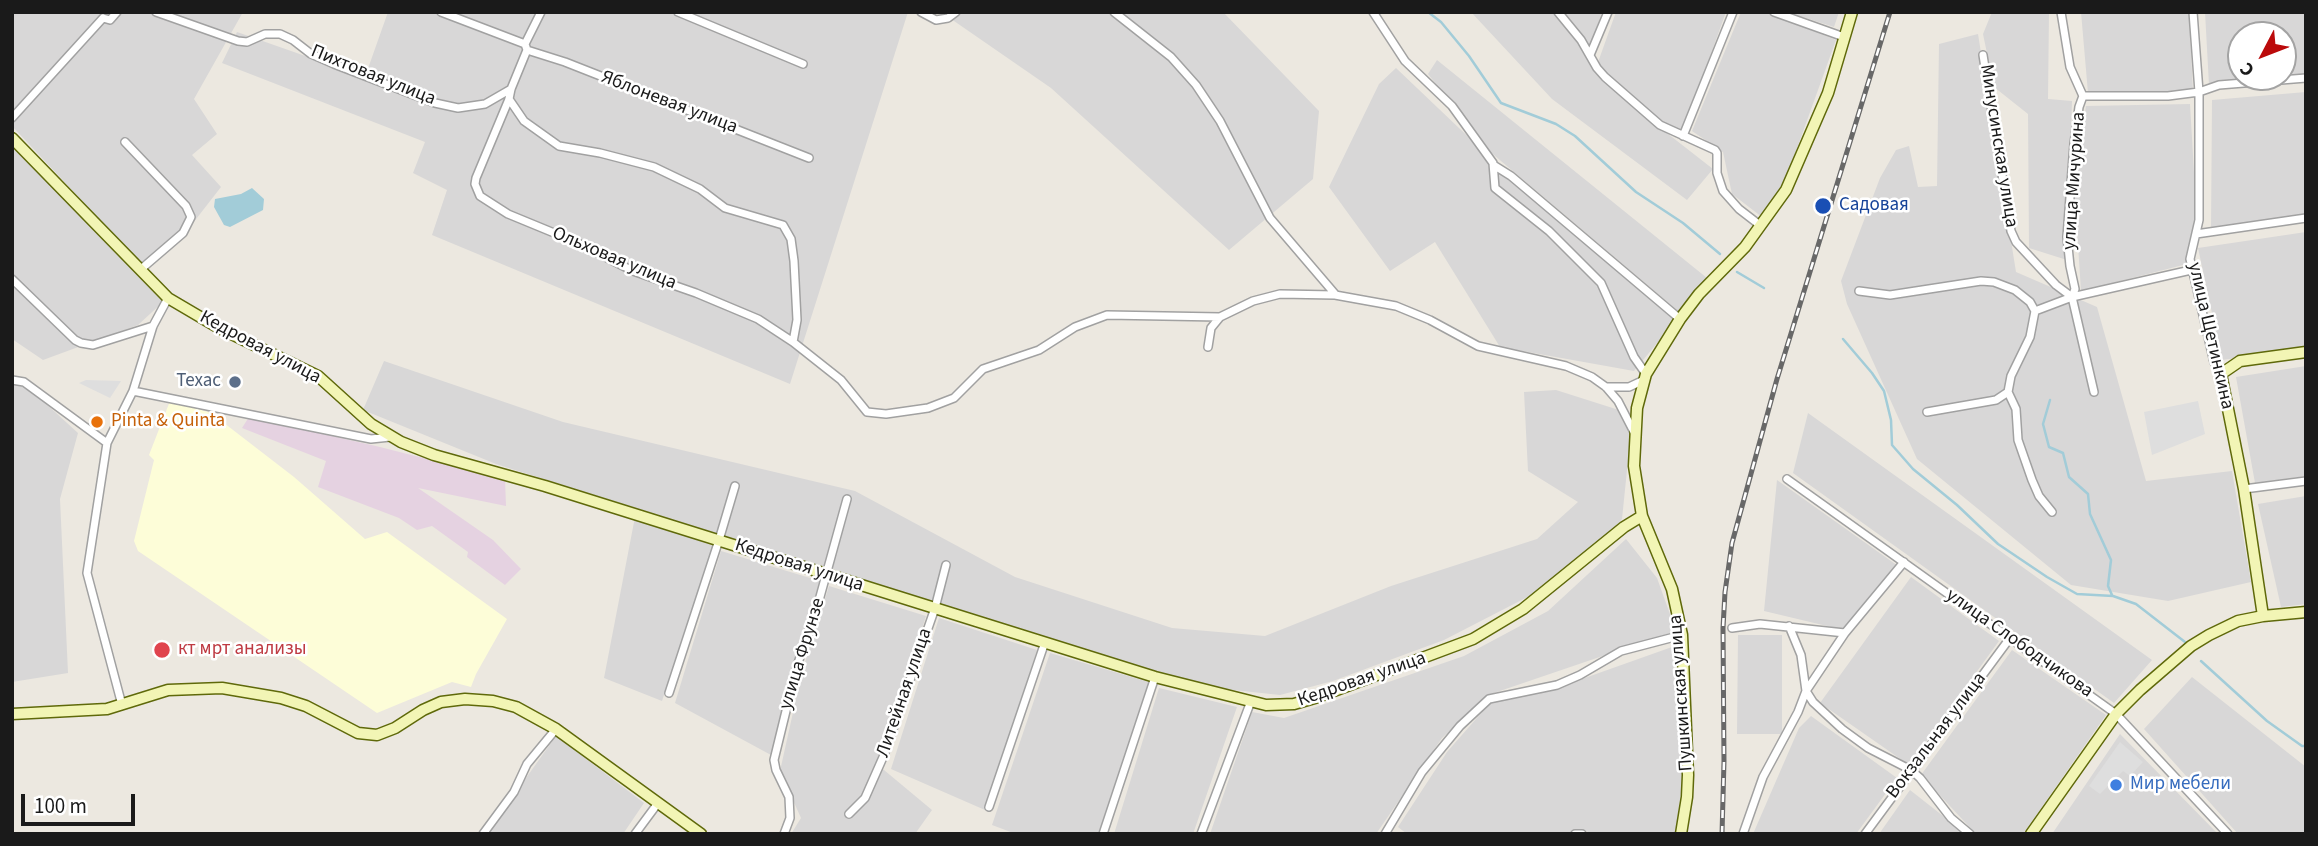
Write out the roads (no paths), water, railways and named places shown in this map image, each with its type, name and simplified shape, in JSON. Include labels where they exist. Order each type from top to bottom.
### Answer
[{"type":"street","points":[[12,118],[101,15],[110,20],[117,12]]},
{"type":"street","name":"Пихтовая улица","points":[[156,12],[238,41],[247,41],[265,34],[280,34],[311,54],[334,64],[435,103],[458,108],[485,104],[511,89]]},
{"type":"street","name":"Яблоневая улица","points":[[441,12],[809,158]]},
{"type":"street","points":[[541,12],[509,99],[524,121],[559,146],[654,167],[700,189],[725,208],[783,225],[791,239],[794,261],[797,320],[793,342]]},
{"type":"street","points":[[678,12],[803,64]]},
{"type":"street","points":[[921,12],[936,20],[948,19],[956,12]]},
{"type":"street","points":[[1114,12],[1171,57],[1196,85],[1220,121],[1270,218],[1335,295]]},
{"type":"street","points":[[1373,12],[1405,61],[1458,113],[1494,166],[1511,176],[1680,319]]},
{"type":"street","points":[[1558,12],[1576,34],[1601,74],[1660,125],[1715,150],[1717,173],[1723,191],[1739,209],[1761,226]]},
{"type":"street","points":[[1590,55],[1608,12]]},
{"type":"street","points":[[1683,136],[1733,12]]},
{"type":"street","points":[[1774,12],[1844,37]]},
{"type":"street","name":"Пушкинская улица","points":[[1681,834],[1688,775],[1682,635],[1672,589],[1642,516],[1634,466],[1637,408],[1645,377],[1680,319],[1761,226],[1796,172],[1828,93],[1852,12]]},
{"type":"street","name":"улица Мичурина","points":[[2062,12],[2070,67],[2083,96],[2076,132],[2067,237],[2075,289],[2072,298],[2094,392]]},
{"type":"street","name":"улица Щетинкина","points":[[2193,12],[2199,92],[2199,220],[2190,253],[2191,270],[2214,362],[2221,374],[2244,489],[2263,616]]},
{"type":"street","name":"Минусинская улица","points":[[1983,55],[2011,231],[2017,242],[2063,292],[2072,298]]},
{"type":"street","points":[[2083,96],[2168,96],[2199,92],[2219,85],[2306,78]]},
{"type":"street","name":"Ольховая улица","points":[[509,99],[476,178],[480,196],[508,214],[576,242],[632,271],[758,319],[793,342],[841,380],[867,412],[886,414],[928,408],[954,398],[983,369],[1039,350],[1075,327],[1107,315],[1220,317]]},
{"type":"street","name":"Кедровая улица","points":[[12,138],[168,298],[219,328],[318,376],[390,437],[434,455],[545,486],[1155,677],[1266,705],[1281,706],[1318,698],[1473,639],[1523,609],[1624,527],[1642,516]]},
{"type":"street","points":[[125,142],[186,206],[191,217],[183,233],[140,270]]},
{"type":"street","points":[[1494,166],[1495,188],[1549,231],[1601,283],[1645,377],[1629,387],[1606,387]]},
{"type":"street","points":[[2196,234],[2306,218]]},
{"type":"street","points":[[2035,311],[2072,298],[2191,270]]},
{"type":"street","points":[[12,279],[75,340],[87,345],[153,326]]},
{"type":"street","points":[[1859,291],[1891,295],[1981,281],[1994,282],[2015,290],[2030,302],[2035,311],[2030,337],[2011,376],[2008,392],[2015,409],[2018,440],[2028,470],[2039,496],[2052,512]]},
{"type":"street","points":[[1208,347],[1211,328],[1220,317],[1253,301],[1280,293],[1335,295],[1409,310],[1478,346],[1566,366],[1592,377],[1606,387],[1622,407],[1635,434]]},
{"type":"street","points":[[122,705],[87,573],[107,443],[133,391],[153,326],[168,298]]},
{"type":"street","points":[[2221,374],[2240,361],[2306,352]]},
{"type":"street","points":[[12,380],[24,382],[107,443]]},
{"type":"street","points":[[133,391],[371,439],[390,437]]},
{"type":"street","points":[[1927,412],[1996,400],[2008,392]]},
{"type":"street","name":"улица Слободчикова","points":[[1787,479],[2116,714],[2228,834]]},
{"type":"street","points":[[2244,489],[2306,481]]},
{"type":"street","points":[[668,693],[735,486]]},
{"type":"street","name":"улица Фрунзе","points":[[784,834],[788,827],[790,808],[787,789],[776,771],[774,760],[797,666],[847,499]]},
{"type":"street","points":[[1743,834],[1763,777],[1798,712],[1806,691],[1845,634],[1904,562]]},
{"type":"street","name":"Литейная улица","points":[[849,814],[865,798],[874,779],[935,608],[946,565]]},
{"type":"street","points":[[2031,834],[2116,714],[2191,646],[2223,627],[2263,616],[2306,612]]},
{"type":"street","points":[[1732,628],[1760,624],[1845,634]]},
{"type":"street","points":[[1789,626],[1801,655],[1806,691],[1820,709],[1868,748],[1911,770],[1951,818],[1970,834]]},
{"type":"street","points":[[1385,834],[1422,772],[1460,726],[1489,699],[1557,685],[1621,651],[1682,635]]},
{"type":"street","name":"Вокзальная улица","points":[[1865,834],[2010,638]]},
{"type":"street","points":[[989,807],[1045,642]]},
{"type":"street","points":[[1102,834],[1155,677]]},
{"type":"street","points":[[12,714],[107,709],[168,690],[222,688],[281,698],[314,710],[358,733],[376,735],[395,729],[432,705],[451,700],[480,700],[516,707],[556,729],[701,834]]},
{"type":"street","points":[[1201,834],[1251,701]]},
{"type":"street","points":[[484,834],[514,792],[527,764],[556,729]]},
{"type":"street","points":[[635,834],[658,803]]},
{"type":"water","points":[[252,188],[264,199],[263,210],[230,227],[224,225],[214,207],[215,199],[241,194]]},
{"type":"waterway","points":[[1428,12],[1441,22],[1469,56],[1501,103],[1556,124],[1575,136],[1636,192],[1683,223],[1720,254]]},
{"type":"waterway","points":[[1737,272],[1764,288]]},
{"type":"waterway","points":[[1843,339],[1884,391],[1891,420],[1892,445],[1913,469],[1957,505],[1998,544],[2047,577],[2077,594],[2113,596],[2136,604],[2185,642]]},
{"type":"waterway","points":[[2050,400],[2043,424],[2049,447],[2063,453],[2069,477],[2088,494],[2090,514],[2111,560],[2108,586],[2112,595]]},
{"type":"waterway","points":[[2201,661],[2267,721],[2302,746],[2306,746]]},
{"type":"railway","points":[[1722,834],[1723,628],[1732,543],[1777,379],[1890,12]]},
{"type":"place","name":"Садовая","points":[[1823,206]]},
{"type":"place","name":"Техас","points":[[235,382]]},
{"type":"place","name":"Pinta & Quinta","points":[[97,422]]},
{"type":"place","name":"кт мрт анализы","points":[[162,650]]},
{"type":"place","name":"Мир мебели","points":[[2116,785]]}]
